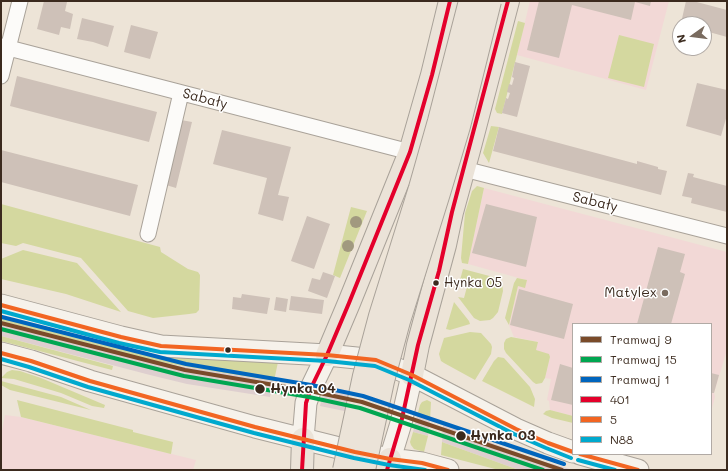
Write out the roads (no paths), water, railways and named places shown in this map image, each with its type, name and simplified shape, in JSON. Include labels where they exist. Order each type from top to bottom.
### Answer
[{"type":"main road","points":[[302,470],[306,403],[311,388],[350,303],[410,152],[432,75],[450,1]]},
{"type":"main road","points":[[344,470],[364,376],[380,316],[422,181],[470,1]]},
{"type":"main road","points":[[364,470],[383,381],[399,321],[440,193],[490,1]]},
{"type":"main road","points":[[388,464],[401,423],[418,345],[508,1]]},
{"type":"main road","points":[[1,305],[161,346],[327,355],[376,360],[412,375],[516,429],[572,452]]},
{"type":"main road","points":[[1,353],[31,361],[90,381],[256,428],[355,452],[388,464],[422,463],[448,470]]},
{"type":"main road","points":[[584,455],[638,470]]},
{"type":"street","points":[[1,76],[5,47],[20,1]]},
{"type":"street","name":"Sabały","points":[[5,47],[410,152]]},
{"type":"street","points":[[148,234],[181,93]]},
{"type":"street","name":"Sabały","points":[[464,169],[727,236]]},
{"type":"tram line","name":"1","points":[[2,317],[186,364],[311,385],[363,396],[564,464]]},
{"type":"tram line","name":"9","points":[[1,323],[185,370],[310,391],[362,402],[562,470]]},
{"type":"tram line","name":"15","points":[[1,329],[184,376],[309,397],[360,408],[543,470]]},
{"type":"place","name":"Hynka 05","points":[[436,283]]},
{"type":"place","name":"Matylex","points":[[665,293]]},
{"type":"place","name":"Hynka 04","points":[[260,389]]},
{"type":"place","name":"Hynka 03","points":[[461,436]]}]
